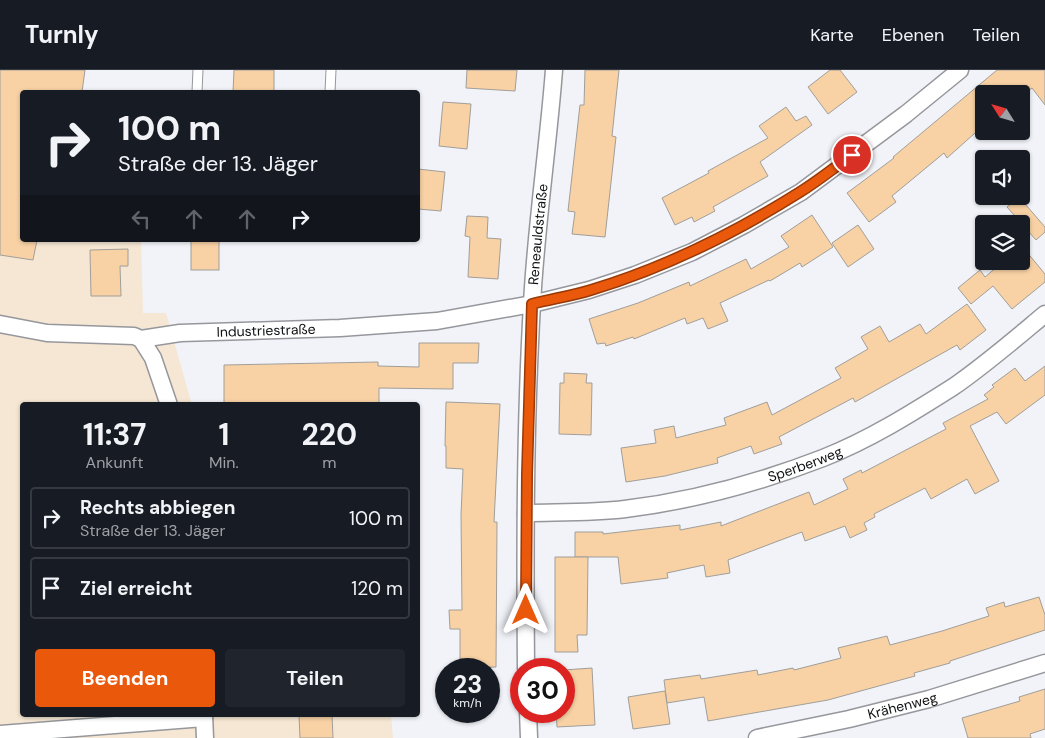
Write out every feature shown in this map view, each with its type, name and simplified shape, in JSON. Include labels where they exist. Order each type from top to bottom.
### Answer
[{"type":"street","name":"Reneauldstraße","points":[[526,658],[526,513],[532,304],[536,235],[554,70]]},
{"type":"street","name":"Industriestraße","points":[[0,324],[46,333],[134,336],[141,339],[180,333],[340,328],[437,321],[532,304],[589,290],[636,275],[692,252],[801,192],[898,120],[960,70]]},
{"type":"street","name":"Sperberweg","points":[[526,513],[624,509],[681,500],[732,487],[823,458],[863,440],[954,386],[1000,352],[1045,314]]},
{"type":"street","points":[[141,339],[153,358],[168,402]]},
{"type":"street","name":"Krähenweg","points":[[757,738],[849,719],[930,699],[1045,663]]},
{"type":"street","points":[[0,734],[193,717]]},
{"type":"street","points":[[204,717],[205,738]]},
{"type":"street","points":[[528,723],[529,738]]},
{"type":"lane","points":[[197,90],[198,70]]},
{"type":"lane","points":[[330,90],[331,70]]},
{"type":"shaded area","points":[[0,104],[20,107],[20,242],[141,242],[143,313],[166,313],[191,402],[20,402],[20,717],[391,717],[393,738],[0,738]]},
{"type":"building","points":[[0,70],[85,70],[82,90],[20,90],[20,242],[37,242],[33,260],[0,255]]},
{"type":"building","points":[[234,70],[274,70],[274,90],[233,90]]},
{"type":"building","points":[[467,70],[517,70],[515,91],[466,88]]},
{"type":"building","points":[[585,70],[619,70],[612,136],[616,137],[605,237],[572,234],[575,212],[568,211],[580,105],[584,105]]},
{"type":"building","points":[[830,70],[840,70],[857,92],[828,114],[808,87]]},
{"type":"building","points":[[997,70],[1045,70],[1045,105],[1032,88],[1030,90],[1030,85],[979,85]]},
{"type":"building","points":[[975,88],[975,133],[947,158],[944,153],[892,196],[896,202],[869,222],[847,193]]},
{"type":"building","points":[[443,102],[471,104],[467,149],[439,146]]},
{"type":"building","points":[[786,107],[796,121],[806,116],[812,125],[760,162],[768,176],[713,207],[715,211],[694,222],[692,217],[675,225],[662,198],[768,138],[759,126]]},
{"type":"building","points":[[420,169],[445,172],[441,211],[420,209]]},
{"type":"building","points":[[1009,205],[1026,205],[1045,227],[1045,232],[1036,240],[1030,233],[1030,215],[1014,215],[1007,207]]},
{"type":"building","points":[[812,215],[833,247],[802,267],[800,263],[770,281],[720,303],[728,321],[708,329],[703,318],[687,324],[685,318],[634,339],[633,337],[606,346],[605,343],[597,344],[589,319],[638,303],[689,282],[690,286],[746,259],[751,269],[789,247],[781,236]]},
{"type":"building","points":[[467,216],[488,217],[487,238],[501,239],[498,279],[468,277],[470,237],[465,236]]},
{"type":"building","points":[[858,225],[874,249],[848,267],[832,243]]},
{"type":"building","points":[[191,242],[219,242],[219,270],[191,270]]},
{"type":"building","points":[[128,249],[128,266],[120,266],[121,296],[91,296],[90,250]]},
{"type":"building","points":[[1030,256],[1045,274],[1045,282],[1012,309],[993,286],[971,304],[958,288],[980,270],[985,277],[993,270],[1030,270]]},
{"type":"building","points":[[967,304],[986,330],[960,350],[957,345],[855,402],[853,398],[779,437],[782,444],[754,454],[751,446],[717,458],[718,463],[665,476],[626,482],[621,448],[656,443],[654,430],[674,426],[676,438],[726,425],[724,418],[767,402],[772,415],[841,378],[835,368],[868,349],[861,337],[880,326],[889,342],[920,324],[926,334]]},
{"type":"building","points":[[419,343],[479,343],[478,363],[453,363],[453,389],[379,388],[379,402],[224,402],[224,365],[378,362],[378,366],[419,367]]},
{"type":"building","points":[[1045,366],[1045,395],[1006,424],[997,412],[970,426],[999,481],[975,494],[967,479],[931,499],[925,488],[874,514],[875,517],[864,523],[867,530],[850,538],[845,526],[805,541],[802,532],[728,560],[730,573],[706,577],[704,565],[667,573],[668,578],[621,584],[618,557],[575,557],[575,532],[603,532],[603,534],[680,525],[680,530],[721,522],[721,526],[809,492],[814,505],[848,489],[843,479],[861,470],[862,473],[946,429],[943,423],[988,399],[984,395],[994,387],[992,385],[1015,368],[1025,381]]},
{"type":"building","points":[[564,373],[587,374],[586,383],[592,383],[591,435],[559,434],[560,383],[564,383]]},
{"type":"building","points":[[446,402],[500,404],[494,522],[497,522],[496,658],[460,658],[460,629],[450,629],[449,610],[462,610],[461,515],[463,469],[446,468]]},
{"type":"building","points":[[555,557],[588,557],[587,635],[577,635],[578,652],[555,652]]},
{"type":"building","points":[[1039,597],[1045,615],[1045,630],[950,661],[950,663],[914,673],[915,676],[828,700],[708,721],[704,697],[667,703],[664,680],[700,675],[701,679],[757,670],[758,675],[793,668],[794,670],[841,658],[838,648],[887,636],[890,645],[989,616],[986,608],[1004,602],[1005,607]]},
{"type":"building","points":[[592,668],[595,725],[557,727],[557,723],[575,723],[575,669]]},
{"type":"building","points":[[1045,689],[1045,729],[1030,734],[1031,738],[968,738],[962,718],[1020,701],[1019,697]]},
{"type":"building","points":[[665,691],[670,724],[633,729],[628,697]]},
{"type":"building","points":[[299,717],[332,717],[333,738],[300,738]]},
{"type":"route","points":[[526,610],[526,513],[532,304],[589,290],[636,275],[692,252],[801,192],[852,155]]}]
